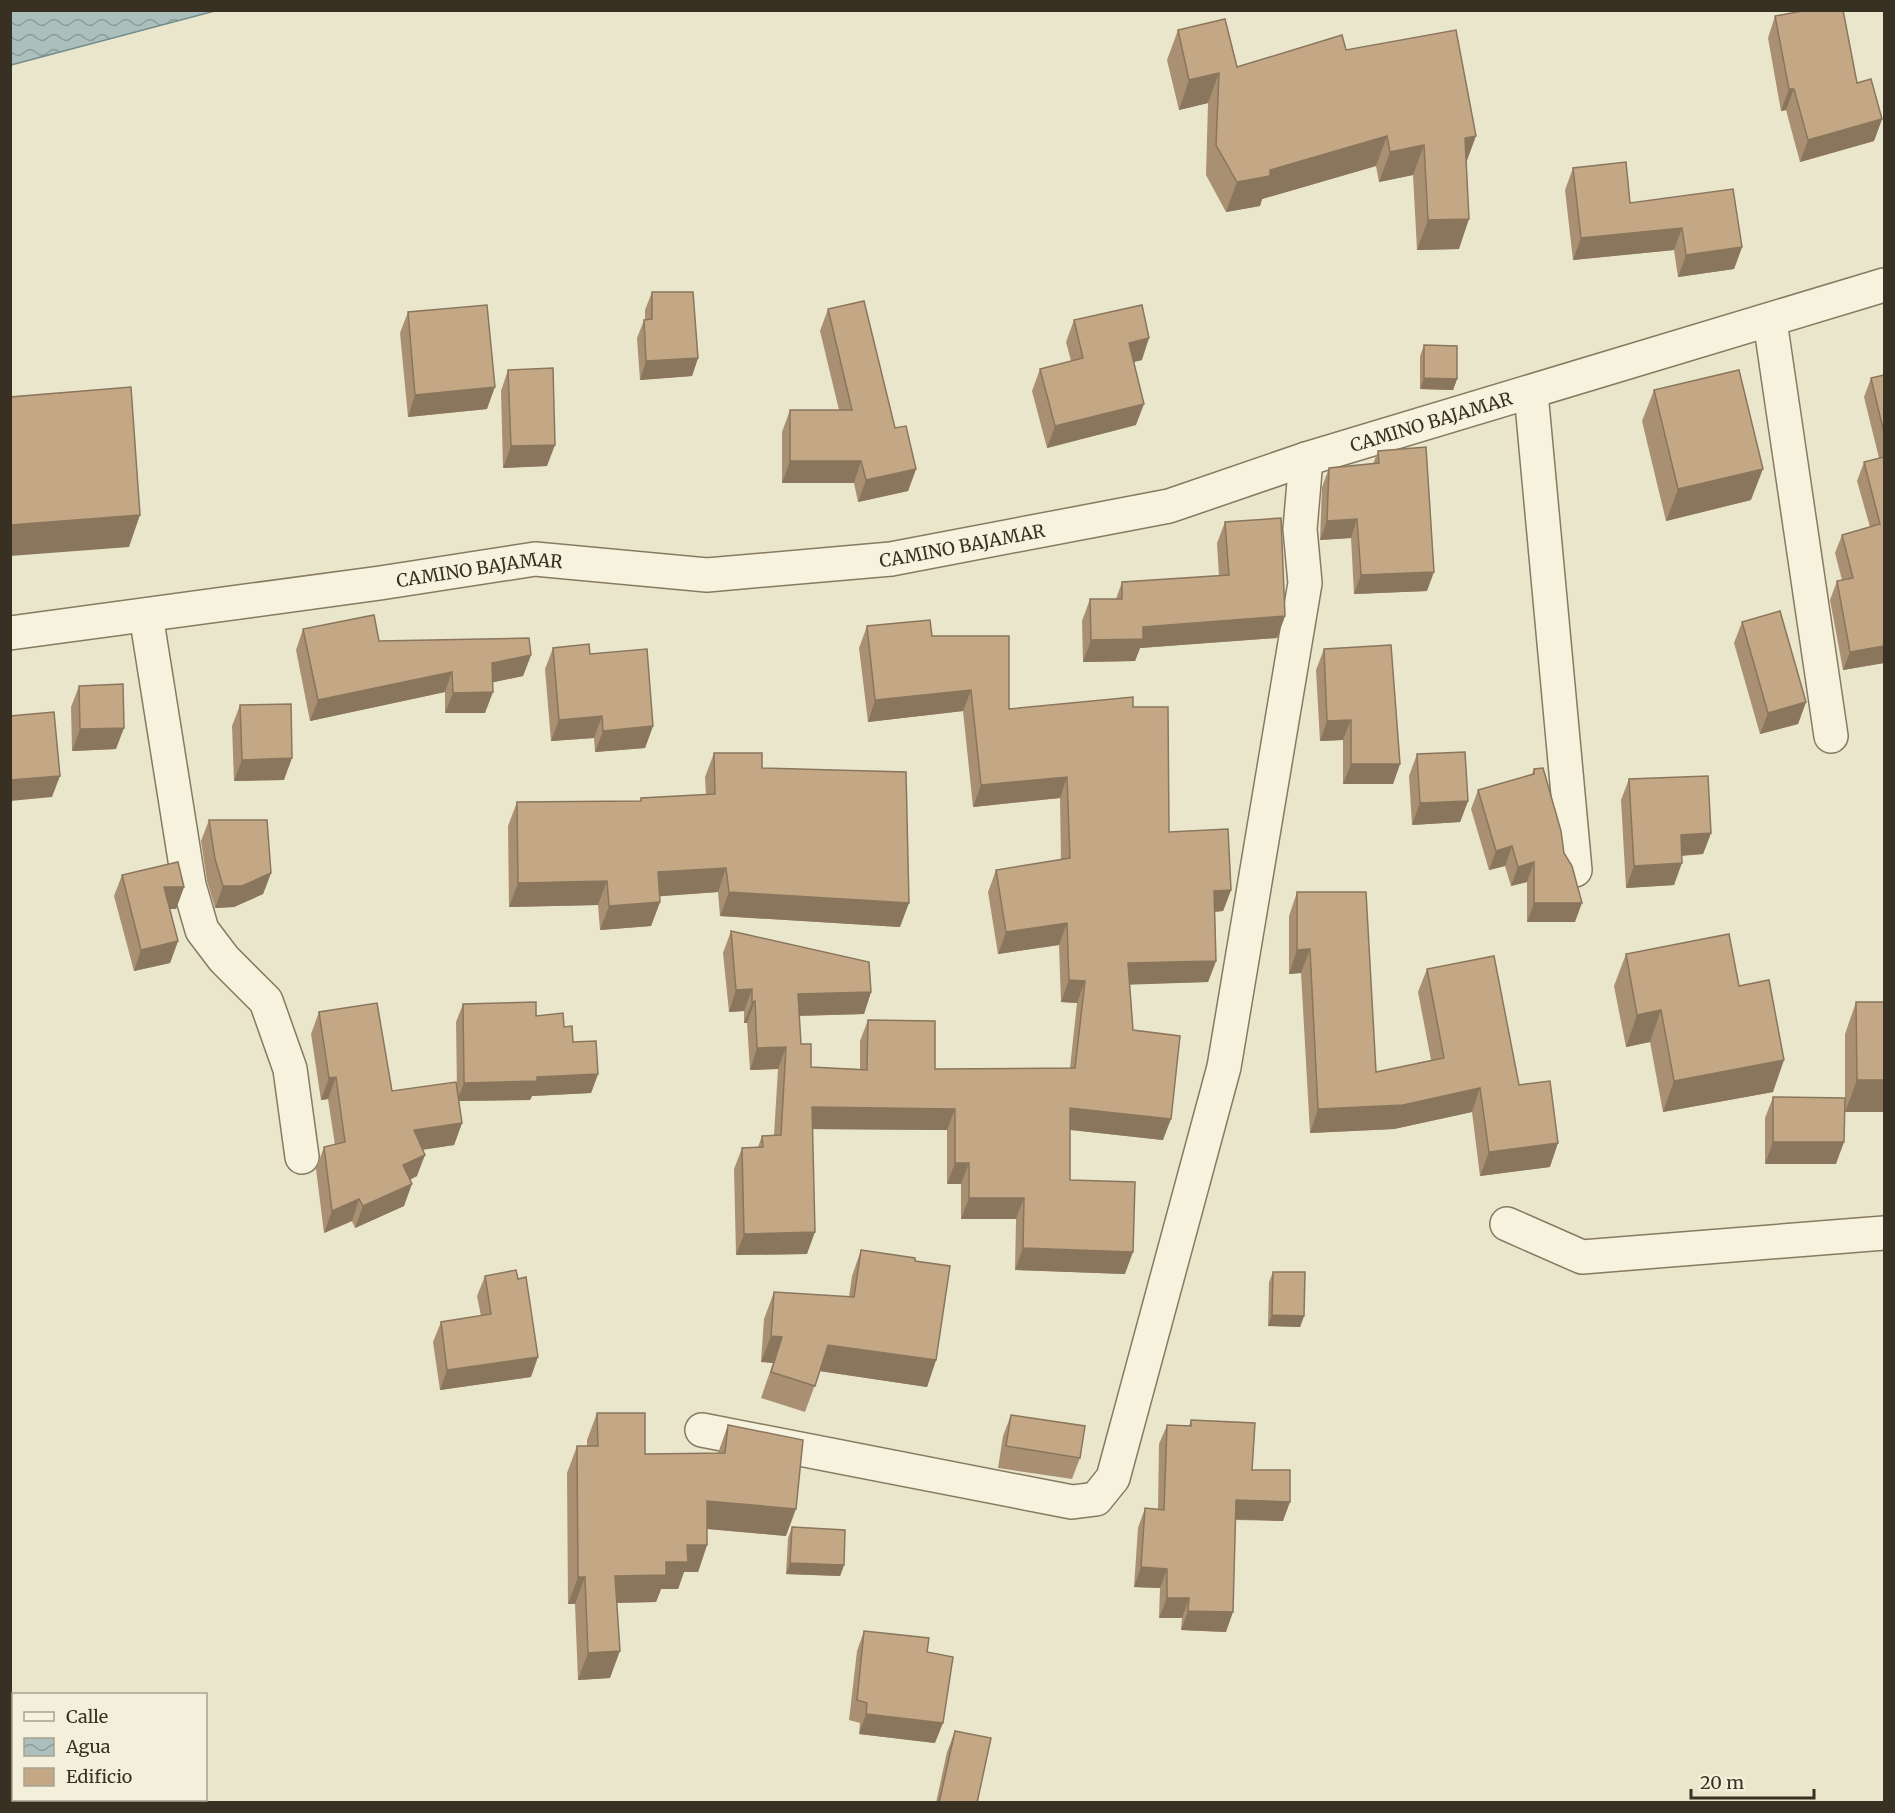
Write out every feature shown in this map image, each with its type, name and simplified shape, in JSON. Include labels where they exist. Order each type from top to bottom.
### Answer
[{"type":"street","name":"CAMINO BAJAMAR","points":[[10,633],[535,559],[707,575],[891,559],[1169,506],[1306,459],[1884,285]]},
{"type":"street","points":[[1770,321],[1831,736]]},
{"type":"street","points":[[1531,393],[1575,870]]},
{"type":"street","points":[[702,1430],[1072,1502],[1095,1499],[1113,1478],[1224,1067],[1305,583],[1300,529],[1306,459]]},
{"type":"street","points":[[146,615],[189,885],[202,930],[224,959],[266,1001],[290,1069],[302,1156]]},
{"type":"street","points":[[1507,1224],[1582,1257],[1884,1233]]},
{"type":"water","points":[[11,10],[215,10],[215,11],[11,65]]},
{"type":"building","points":[[1808,10],[1843,10],[1857,83],[1871,79],[1882,119],[1808,140],[1794,89],[1789,89],[1775,16]]},
{"type":"building","points":[[1225,19],[1237,67],[1342,35],[1346,50],[1456,30],[1476,136],[1465,138],[1469,219],[1428,220],[1424,145],[1390,152],[1387,136],[1270,170],[1270,176],[1237,182],[1216,145],[1219,73],[1189,80],[1178,30]]},
{"type":"building","points":[[1626,162],[1630,203],[1733,189],[1742,247],[1686,255],[1682,228],[1581,238],[1573,168]]},
{"type":"building","points":[[652,292],[693,292],[698,358],[646,361],[644,320],[652,319]]},
{"type":"building","points":[[864,301],[895,428],[906,426],[916,469],[866,480],[861,461],[790,461],[790,410],[852,410],[828,309]]},
{"type":"building","points":[[487,305],[495,387],[415,395],[408,312]]},
{"type":"building","points":[[1142,305],[1149,338],[1129,343],[1144,404],[1055,426],[1040,369],[1083,358],[1074,320]]},
{"type":"building","points":[[1424,345],[1457,346],[1457,379],[1424,378]]},
{"type":"building","points":[[553,368],[555,445],[511,446],[508,370]]},
{"type":"building","points":[[1739,370],[1763,469],[1678,489],[1654,390]]},
{"type":"building","points":[[1884,375],[1884,433],[1871,378]]},
{"type":"building","points":[[131,387],[140,515],[10,525],[10,397]]},
{"type":"building","points":[[1426,447],[1434,572],[1361,575],[1357,519],[1327,521],[1329,468],[1379,463],[1378,451]]},
{"type":"building","points":[[1884,457],[1884,646],[1850,652],[1837,581],[1853,578],[1842,535],[1880,524],[1864,462]]},
{"type":"building","points":[[1281,518],[1285,616],[1143,627],[1143,639],[1091,640],[1090,599],[1122,599],[1122,582],[1229,575],[1225,522]]},
{"type":"building","points":[[1780,611],[1806,702],[1768,713],[1742,622]]},
{"type":"building","points":[[374,615],[379,641],[529,638],[531,655],[492,663],[493,692],[453,693],[452,672],[318,700],[303,629]]},
{"type":"building","points":[[930,620],[932,636],[1009,636],[1009,709],[1133,697],[1133,707],[1168,707],[1169,832],[1228,829],[1231,890],[1214,891],[1216,961],[1128,963],[1133,1030],[1180,1036],[1171,1119],[1070,1108],[1070,1180],[1135,1182],[1133,1252],[1023,1248],[1024,1198],[969,1198],[969,1163],[955,1163],[955,1109],[812,1107],[815,1232],[744,1234],[742,1148],[763,1147],[762,1136],[781,1135],[786,1047],[757,1048],[755,1001],[752,1002],[752,989],[736,990],[731,931],[869,962],[871,992],[798,994],[801,1044],[811,1044],[811,1067],[867,1070],[868,1020],[935,1021],[935,1069],[1075,1068],[1085,981],[1069,980],[1067,923],[1006,932],[996,870],[1070,858],[1067,777],[981,785],[971,690],[875,700],[867,626]]},
{"type":"building","points":[[589,644],[590,654],[647,649],[653,726],[603,731],[602,716],[559,720],[553,648]]},
{"type":"building","points":[[1391,645],[1400,764],[1351,764],[1351,720],[1327,721],[1324,649]]},
{"type":"building","points":[[123,684],[124,728],[80,729],[79,686]]},
{"type":"building","points":[[291,704],[292,758],[242,760],[240,705]]},
{"type":"building","points":[[54,712],[60,776],[10,780],[10,716]]},
{"type":"building","points":[[1465,752],[1468,801],[1420,803],[1417,754]]},
{"type":"building","points":[[714,753],[762,753],[762,768],[906,772],[909,903],[729,892],[726,868],[658,872],[660,902],[609,906],[607,881],[518,883],[517,802],[641,801],[641,798],[715,794]]},
{"type":"building","points":[[1543,768],[1561,831],[1564,853],[1572,866],[1582,903],[1534,903],[1534,862],[1518,867],[1512,846],[1496,851],[1478,790],[1534,774],[1534,769]]},
{"type":"building","points":[[1708,776],[1711,833],[1681,835],[1682,863],[1634,866],[1629,779]]},
{"type":"building","points":[[209,820],[267,820],[271,873],[242,886],[223,886],[215,859]]},
{"type":"building","points":[[178,862],[184,887],[164,887],[178,941],[141,950],[122,875]]},
{"type":"building","points":[[1297,892],[1366,892],[1376,1072],[1444,1058],[1427,969],[1494,956],[1519,1085],[1550,1081],[1558,1143],[1489,1152],[1480,1088],[1403,1105],[1318,1109],[1310,949],[1297,950]]},
{"type":"building","points":[[1729,934],[1739,986],[1769,980],[1784,1060],[1674,1081],[1661,1010],[1637,1015],[1626,954]]},
{"type":"building","points":[[536,1002],[536,1016],[563,1013],[564,1027],[572,1026],[573,1042],[596,1041],[598,1074],[537,1077],[537,1081],[464,1083],[463,1004]]},
{"type":"building","points":[[1856,1002],[1884,1002],[1884,1080],[1857,1080]]},
{"type":"building","points":[[377,1003],[392,1091],[456,1082],[462,1123],[414,1130],[425,1155],[403,1165],[412,1184],[363,1206],[359,1199],[332,1211],[324,1147],[345,1142],[336,1077],[329,1078],[319,1012]]},
{"type":"building","points":[[1773,1097],[1845,1098],[1844,1142],[1773,1142]]},
{"type":"building","points":[[861,1250],[950,1266],[936,1360],[828,1345],[815,1386],[771,1372],[782,1337],[771,1336],[774,1292],[854,1297]]},
{"type":"building","points":[[516,1270],[518,1279],[526,1277],[538,1357],[447,1370],[441,1322],[491,1314],[485,1276]]},
{"type":"building","points":[[1273,1272],[1305,1272],[1304,1316],[1272,1315]]},
{"type":"building","points":[[597,1413],[645,1413],[645,1454],[725,1453],[728,1425],[803,1440],[796,1509],[707,1501],[707,1545],[687,1545],[688,1562],[666,1562],[666,1575],[615,1576],[620,1651],[588,1653],[585,1577],[578,1577],[577,1446],[598,1446]]},
{"type":"building","points":[[1011,1415],[1085,1426],[1080,1458],[1006,1446]]},
{"type":"building","points":[[1191,1420],[1255,1423],[1252,1470],[1290,1470],[1290,1502],[1236,1500],[1233,1612],[1188,1611],[1189,1598],[1167,1598],[1167,1569],[1141,1567],[1145,1508],[1164,1510],[1167,1425],[1191,1426]]},
{"type":"building","points":[[792,1527],[845,1530],[844,1565],[790,1563]]},
{"type":"building","points":[[864,1631],[929,1638],[927,1652],[953,1657],[943,1723],[866,1714],[867,1703],[857,1700]]},
{"type":"building","points":[[955,1731],[991,1738],[977,1803],[939,1803]]}]
